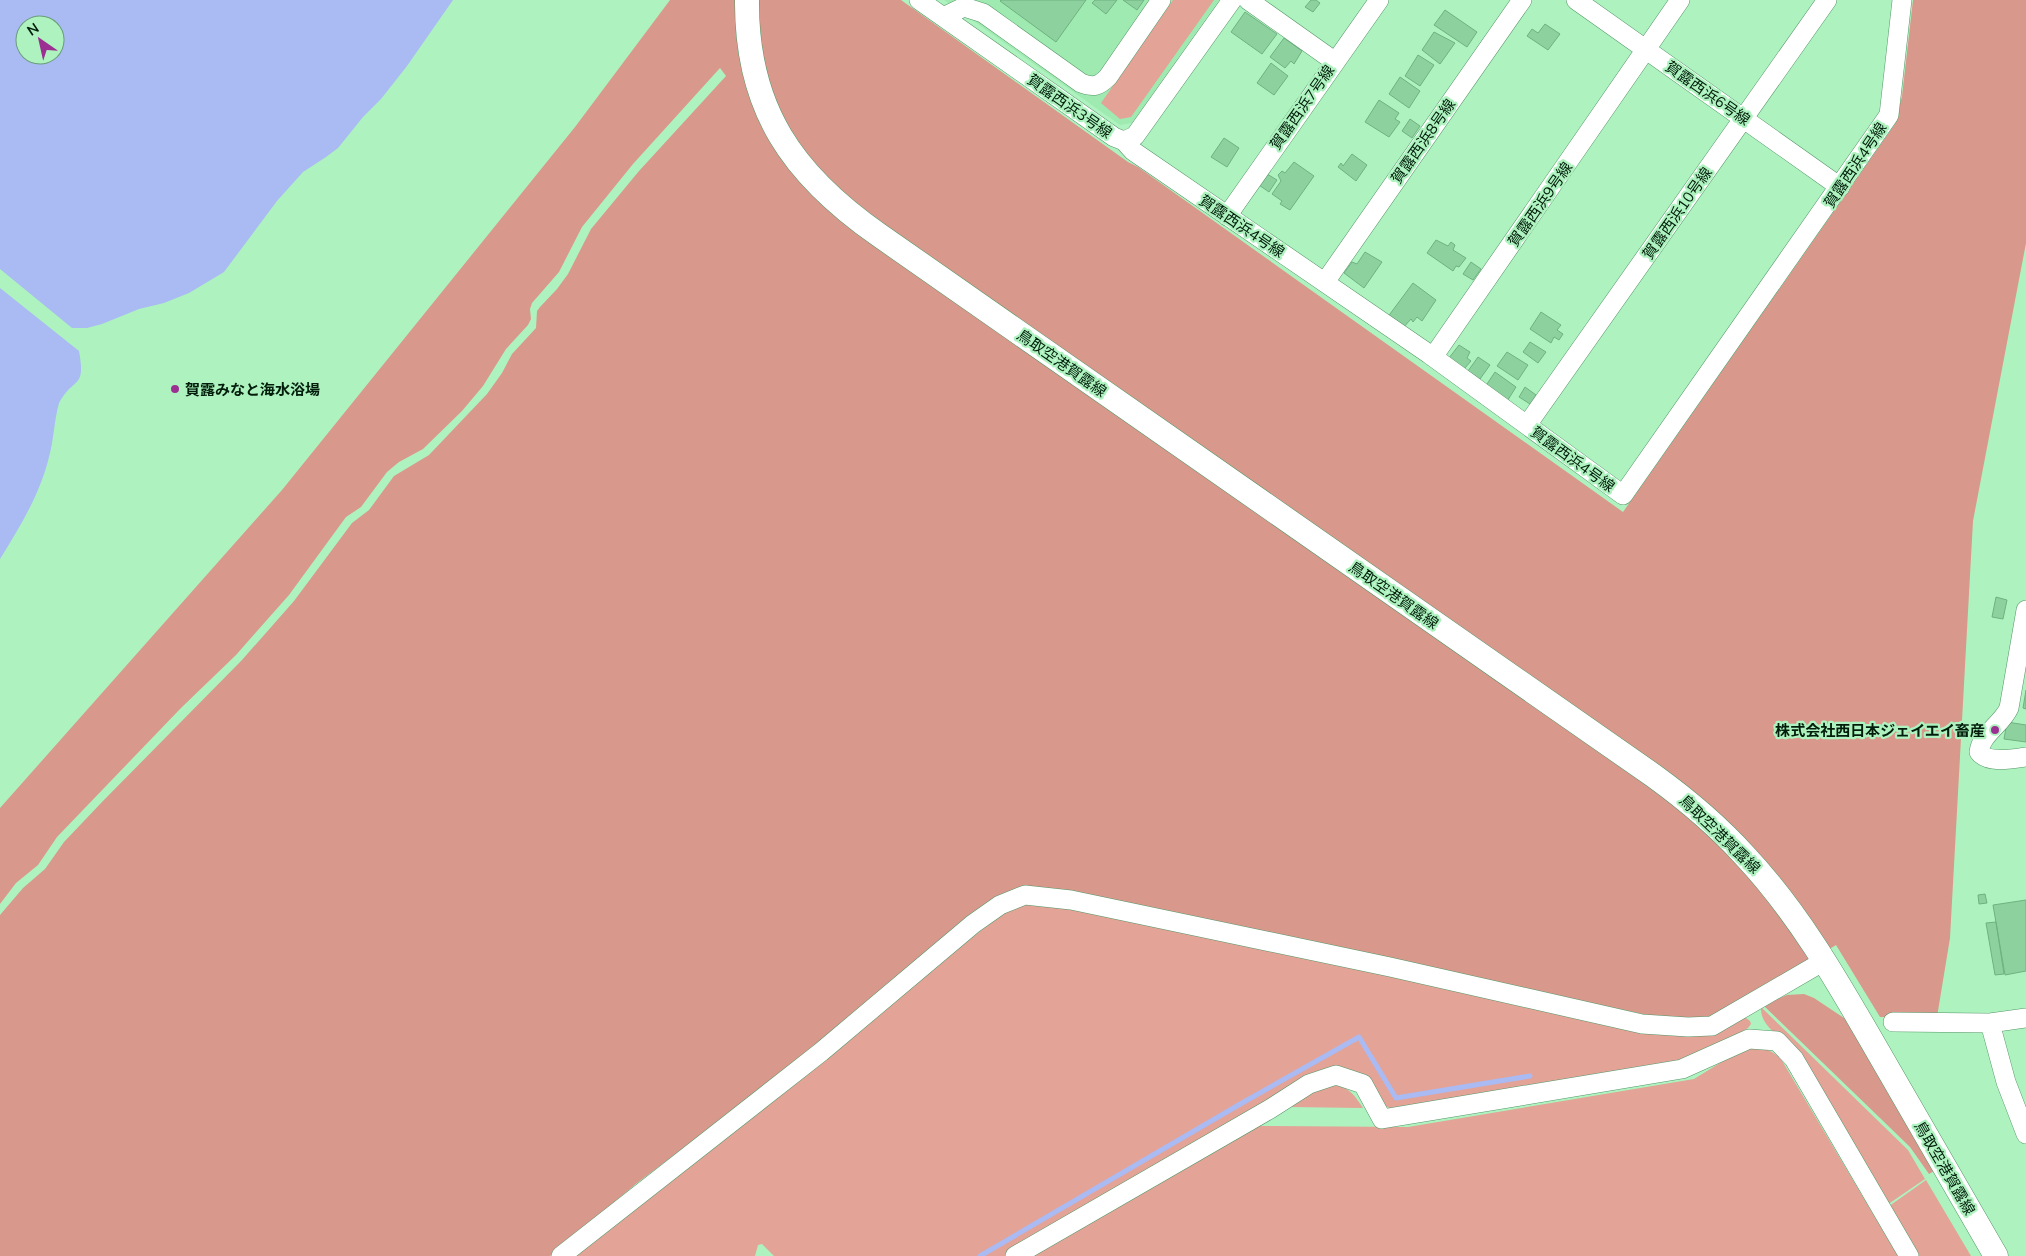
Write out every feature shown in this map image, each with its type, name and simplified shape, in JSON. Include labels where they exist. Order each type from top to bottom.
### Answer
[{"type":"main road","name":"鳥取空港賀露線","points":[[747,0],[747,18],[753,64],[769,114],[792,155],[824,192],[879,235],[1676,792],[1751,862],[1798,921],[1824,961],[1996,1256]]},
{"type":"street","name":"賀露西浜3号線","points":[[919,0],[1114,138],[1124,140],[1135,136],[1232,0]]},
{"type":"street","points":[[943,17],[964,7],[983,13],[1081,83],[1091,87],[1100,85],[1108,77],[1161,0]]},
{"type":"street","points":[[1248,0],[1334,61]]},
{"type":"street","name":"賀露西浜7号線","points":[[1227,216],[1378,0]]},
{"type":"street","name":"賀露西浜8号線","points":[[1325,282],[1522,0]]},
{"type":"street","name":"賀露西浜6号線","points":[[1576,0],[1840,187]]},
{"type":"street","name":"賀露西浜9号線","points":[[1433,358],[1680,0]]},
{"type":"street","name":"賀露西浜10号線","points":[[1526,425],[1828,0]]},
{"type":"street","name":"賀露西浜4号線","points":[[1124,140],[1133,151],[1325,282],[1623,495],[1889,115],[1902,0]]},
{"type":"street","points":[[2026,610],[2009,708],[2006,715],[1982,743],[1979,752],[1985,757],[2012,760],[2026,757]]},
{"type":"street","points":[[561,1256],[820,1052],[973,924],[1000,905],[1025,895],[1071,900],[1642,1024],[1688,1027],[1712,1026],[1824,961]]},
{"type":"street","points":[[1893,1022],[1990,1023],[2026,1018]]},
{"type":"street","points":[[1990,1023],[2006,1082],[2026,1134]]},
{"type":"street","points":[[1015,1256],[1262,1114],[1309,1084],[1336,1075],[1363,1084],[1382,1119],[1682,1069],[1749,1039],[1777,1041],[1794,1059],[1909,1256]]},
{"type":"shaded area","points":[[670,0],[901,0],[1623,512],[1895,124],[1902,96],[1913,0],[2026,0],[2026,243],[1973,521],[1950,938],[1937,1017],[1880,1017],[1836,945],[1714,1020],[1671,1020],[1380,958],[1025,891],[637,1183],[550,1256],[0,1256],[0,915],[23,888],[45,869],[64,842],[242,660],[294,601],[352,523],[369,510],[394,476],[429,455],[487,394],[502,373],[512,354],[536,328],[537,311],[568,274],[591,229],[639,171],[726,76],[720,68],[633,164],[582,227],[559,272],[532,303],[530,309],[531,319],[528,325],[506,349],[483,386],[462,411],[423,449],[399,462],[387,472],[361,507],[346,517],[289,595],[236,655],[181,708],[57,837],[38,865],[16,883],[0,904],[0,808],[282,490],[575,127]]},
{"type":"shaded area","points":[[944,0],[1219,0],[1132,123],[1120,125]]},
{"type":"shaded area","points":[[1173,0],[1214,0],[1131,117],[1120,119],[1101,103]]},
{"type":"shaded area","points":[[1051,903],[1639,1029],[1741,1018],[1746,1018],[1751,1024],[1748,1028],[1683,1062],[1391,1109],[1384,1105],[1347,1069],[1246,1116],[1005,1256],[774,1256],[762,1244],[758,1245],[755,1256],[571,1256],[644,1195],[1002,914],[1024,904]]},
{"type":"shaded area","points":[[1804,994],[1814,998],[1847,1020],[1934,1171],[1929,1174],[1910,1147],[1763,1005],[1787,995]]},
{"type":"shaded area","points":[[1761,1007],[1908,1150],[1925,1179],[1884,1207],[1785,1042],[1765,1022],[1761,1013]]},
{"type":"shaded area","points":[[1750,1047],[1767,1050],[1781,1059],[1898,1256],[1031,1256],[1255,1126],[1408,1127],[1694,1079],[1741,1050]]},
{"type":"shaded area","points":[[1336,1085],[1352,1094],[1363,1108],[1288,1107],[1292,1103],[1325,1086]]},
{"type":"shaded area","points":[[1926,1180],[1971,1256],[1914,1256],[1885,1209]]},
{"type":"water","points":[[0,0],[453,0],[407,66],[381,99],[363,117],[338,148],[303,172],[277,201],[224,272],[189,293],[164,303],[139,309],[102,324],[87,328],[72,328],[0,269]]},
{"type":"water","points":[[0,288],[79,351],[81,372],[77,382],[59,403],[51,450],[45,471],[35,497],[0,559]]},
{"type":"building","points":[[1001,0],[1086,0],[1056,42]]},
{"type":"building","points":[[1095,0],[1117,0],[1106,14],[1092,3]]},
{"type":"building","points":[[1123,0],[1144,0],[1137,10]]},
{"type":"building","points":[[1311,0],[1316,0],[1320,3],[1313,12],[1305,7]]},
{"type":"building","points":[[1445,10],[1477,32],[1467,47],[1434,25]]},
{"type":"building","points":[[1245,12],[1277,34],[1262,54],[1231,32]]},
{"type":"building","points":[[1545,24],[1560,34],[1548,50],[1527,36],[1532,29],[1538,33]]},
{"type":"building","points":[[1434,32],[1455,43],[1440,64],[1422,50]]},
{"type":"building","points":[[1284,38],[1302,51],[1294,64],[1291,61],[1285,68],[1270,57]]},
{"type":"building","points":[[1418,55],[1434,65],[1420,86],[1405,76]]},
{"type":"building","points":[[1271,63],[1288,76],[1274,95],[1257,83]]},
{"type":"building","points":[[1400,77],[1420,91],[1409,108],[1389,94]]},
{"type":"building","points":[[1379,100],[1399,113],[1395,119],[1400,122],[1389,137],[1365,122]]},
{"type":"building","points":[[1410,119],[1420,126],[1412,138],[1402,131]]},
{"type":"building","points":[[1224,138],[1239,148],[1227,167],[1211,157]]},
{"type":"building","points":[[1352,154],[1367,165],[1356,181],[1338,167],[1341,163],[1343,166]]},
{"type":"building","points":[[1294,162],[1314,176],[1290,210],[1280,204],[1282,201],[1272,194],[1281,181],[1278,175],[1282,171],[1285,173]]},
{"type":"building","points":[[1267,174],[1277,180],[1269,192],[1259,185]]},
{"type":"building","points":[[1436,240],[1448,246],[1451,242],[1455,245],[1453,250],[1466,258],[1459,267],[1456,266],[1453,271],[1427,253]]},
{"type":"building","points":[[1365,252],[1382,262],[1364,288],[1344,273],[1352,262],[1357,264]]},
{"type":"building","points":[[1471,262],[1481,269],[1473,280],[1463,274]]},
{"type":"building","points":[[1413,283],[1436,300],[1422,321],[1417,317],[1413,322],[1411,319],[1402,329],[1387,318]]},
{"type":"building","points":[[1541,312],[1561,325],[1557,330],[1563,334],[1559,340],[1554,337],[1551,343],[1530,329]]},
{"type":"building","points":[[1530,342],[1546,352],[1538,363],[1523,352]]},
{"type":"building","points":[[1459,345],[1470,352],[1467,358],[1471,361],[1464,369],[1449,358]]},
{"type":"building","points":[[1507,352],[1528,365],[1518,380],[1497,366]]},
{"type":"building","points":[[1478,357],[1490,365],[1480,379],[1468,371]]},
{"type":"building","points":[[1495,372],[1516,387],[1506,403],[1487,384]]},
{"type":"building","points":[[1525,387],[1536,395],[1530,404],[1519,397]]},
{"type":"building","points":[[1996,597],[2007,600],[2003,619],[1992,617]]},
{"type":"building","points":[[2026,690],[2026,709],[2023,708]]},
{"type":"building","points":[[2007,722],[2026,725],[2026,742],[2004,739]]},
{"type":"building","points":[[1985,894],[1987,903],[1979,904],[1978,895]]},
{"type":"building","points":[[2026,900],[2026,971],[2005,975],[1993,905]]},
{"type":"building","points":[[1996,922],[2004,974],[1995,975],[1986,923]]},
{"type":"waterway","points":[[980,1256],[1359,1037],[1396,1098],[1530,1076]]},
{"type":"place","name":"賀露みなと海水浴場","points":[[175,389]]},
{"type":"place","name":"株式会社西日本ジェイエイ畜産","points":[[1995,730]]}]
